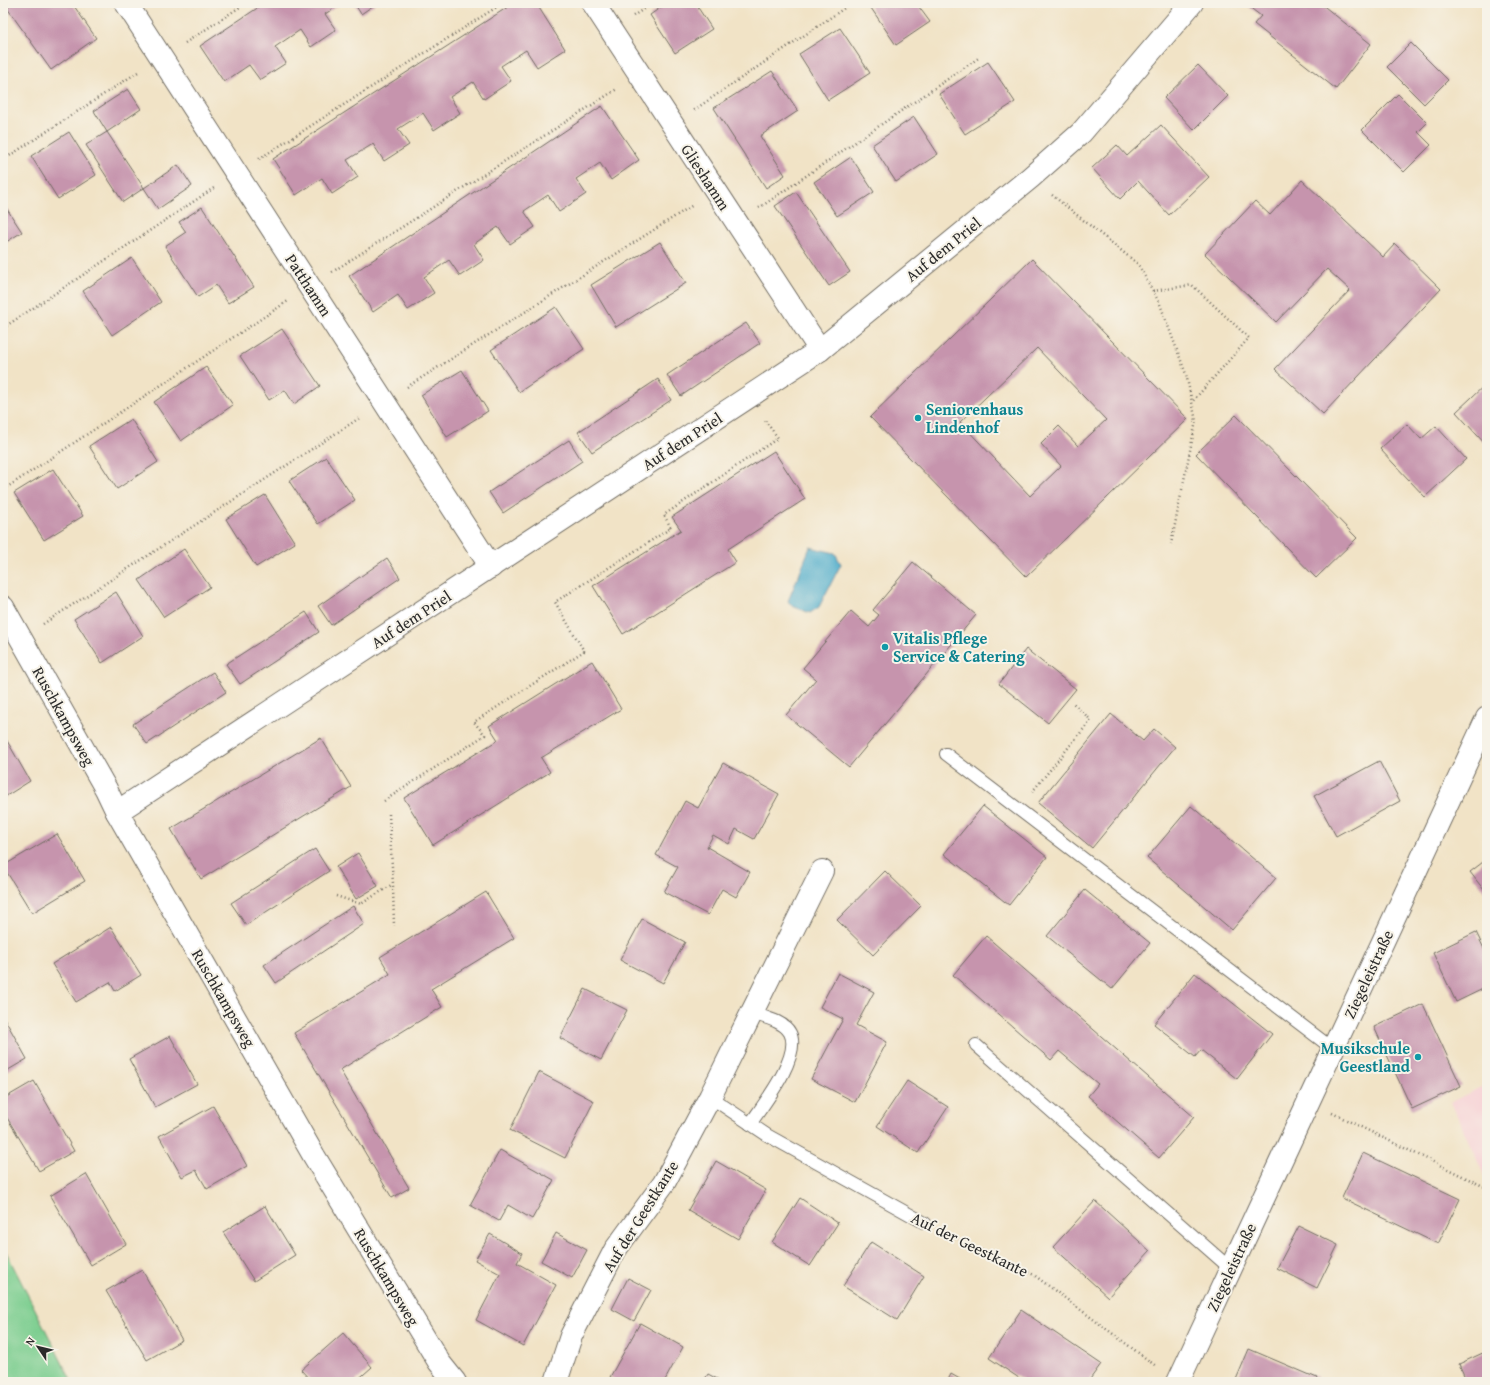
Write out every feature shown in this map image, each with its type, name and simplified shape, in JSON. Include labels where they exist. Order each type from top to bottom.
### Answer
[{"type":"street","name":"Patthamm","points":[[126,3],[491,567]]},
{"type":"street","name":"Glieshamm","points":[[593,3],[820,350]]},
{"type":"street","name":"Auf dem Priel","points":[[117,812],[820,350],[1030,178],[1081,133],[1188,4]]},
{"type":"street","name":"Ruschkampsweg","points":[[3,607],[102,782],[117,812],[314,1156],[439,1362],[455,1382]]},
{"type":"street","name":"Ziegeleistraße","points":[[1178,1382],[1487,718]]},
{"type":"street","name":"Auf der Geestkante","points":[[556,1382],[571,1336],[615,1250],[664,1183],[710,1097],[822,871]]},
{"type":"lane","points":[[946,754],[1333,1049]]},
{"type":"lane","points":[[750,1124],[779,1081],[790,1057],[793,1042],[790,1032],[779,1023],[752,1012]]},
{"type":"lane","points":[[976,1045],[1231,1269]]},
{"type":"lane","name":"Auf der Geestkante","points":[[710,1097],[767,1135],[924,1223]]},
{"type":"path","points":[[3,160],[246,3]]},
{"type":"path","points":[[3,328],[236,173],[503,3]]},
{"type":"path","points":[[672,125],[852,3]]},
{"type":"path","points":[[737,223],[980,57]]},
{"type":"path","points":[[3,490],[310,286],[640,75]]},
{"type":"path","points":[[1030,178],[1138,264],[1160,304],[1186,374],[1196,421],[1171,544]]},
{"type":"path","points":[[21,638],[385,402],[716,191]]},
{"type":"path","points":[[1153,291],[1192,285],[1250,338],[1192,402]]},
{"type":"path","points":[[384,802],[485,735],[474,722],[584,651],[555,602],[671,528],[664,515],[778,438],[749,397]]},
{"type":"path","points":[[1018,809],[1091,720],[1072,702]]},
{"type":"path","points":[[389,814],[394,926]]},
{"type":"path","points":[[336,896],[360,904],[393,884]]},
{"type":"path","points":[[1308,1102],[1487,1188]]},
{"type":"path","name":"Auf der Geestkante","points":[[924,1223],[1034,1275],[1158,1368]]},
{"type":"shaded area","points":[[1487,1084],[1487,1182],[1451,1102]]},
{"type":"green space","points":[[3,1246],[72,1382],[3,1382]]},
{"type":"water","points":[[810,547],[835,553],[841,564],[819,607],[810,613],[792,606],[788,601]]},
{"type":"building","points":[[14,3],[72,3],[96,38],[51,70],[7,8]]},
{"type":"building","points":[[265,3],[342,3],[325,14],[336,30],[311,47],[300,30],[275,47],[286,63],[260,80],[249,65],[224,82],[200,46]]},
{"type":"building","points":[[354,3],[377,3],[361,14]]},
{"type":"building","points":[[514,3],[536,3],[565,49],[537,67],[526,50],[501,66],[511,81],[484,99],[473,82],[450,97],[460,113],[434,130],[423,113],[398,129],[409,145],[384,161],[373,144],[347,160],[358,177],[332,194],[322,178],[296,195],[273,159]]},
{"type":"building","points":[[667,3],[695,3],[712,29],[675,53],[650,15]]},
{"type":"building","points":[[871,3],[916,3],[930,22],[896,45],[869,5]]},
{"type":"building","points":[[1244,3],[1320,3],[1371,44],[1336,89],[1254,24],[1261,16]]},
{"type":"building","points":[[840,28],[870,73],[828,100],[799,54]]},
{"type":"building","points":[[1411,43],[1448,80],[1424,104],[1387,67]]},
{"type":"building","points":[[988,62],[1015,102],[965,134],[939,94]]},
{"type":"building","points":[[1198,65],[1228,96],[1194,130],[1164,98]]},
{"type":"building","points":[[772,71],[798,111],[760,136],[785,175],[766,188],[714,108]]},
{"type":"building","points":[[128,89],[141,109],[107,132],[94,111]]},
{"type":"building","points":[[1398,94],[1427,123],[1418,132],[1431,145],[1404,172],[1362,130]]},
{"type":"building","points":[[602,106],[639,160],[611,180],[600,163],[576,179],[586,194],[559,212],[548,195],[524,211],[535,227],[510,244],[498,227],[474,244],[484,260],[460,276],[449,260],[424,277],[434,293],[408,310],[398,295],[373,312],[349,276]]},
{"type":"building","points":[[914,117],[938,154],[896,182],[872,145]]},
{"type":"building","points":[[1161,125],[1209,177],[1169,215],[1138,181],[1120,199],[1092,168],[1117,145],[1127,156]]},
{"type":"building","points":[[69,132],[96,175],[58,199],[31,156]]},
{"type":"building","points":[[107,132],[144,188],[123,202],[86,145]]},
{"type":"building","points":[[851,157],[874,192],[837,216],[814,182]]},
{"type":"building","points":[[178,165],[192,186],[158,209],[144,188]]},
{"type":"building","points":[[1302,180],[1383,257],[1395,244],[1441,289],[1323,414],[1275,369],[1350,290],[1327,269],[1276,322],[1205,254],[1255,201],[1270,215]]},
{"type":"building","points":[[796,192],[850,272],[829,286],[775,206]]},
{"type":"building","points":[[3,203],[22,232],[3,244]]},
{"type":"building","points":[[202,207],[254,287],[228,303],[216,285],[198,297],[165,246],[186,232],[179,222]]},
{"type":"building","points":[[660,242],[686,283],[616,327],[591,285]]},
{"type":"building","points":[[132,258],[161,302],[112,335],[83,291]]},
{"type":"building","name":"Seniorenhaus Lindenhof","points":[[1032,259],[1188,419],[1026,577],[870,417]],"holes":[[[1037,348],[1106,420],[1078,446],[1059,426],[1041,444],[1061,466],[1030,496],[960,422]]]},
{"type":"building","points":[[556,307],[584,349],[519,392],[491,350]]},
{"type":"building","points":[[746,323],[760,343],[681,396],[667,375]]},
{"type":"building","points":[[282,329],[320,386],[294,404],[285,390],[269,400],[240,356]]},
{"type":"building","points":[[206,367],[233,405],[181,441],[154,402]]},
{"type":"building","points":[[462,370],[488,411],[447,437],[421,395]]},
{"type":"building","points":[[658,379],[671,400],[592,452],[578,432]]},
{"type":"building","points":[[1487,383],[1487,446],[1456,412]]},
{"type":"building","points":[[1236,415],[1357,538],[1316,578],[1196,454]]},
{"type":"building","points":[[131,419],[158,462],[117,489],[89,446]]},
{"type":"building","points":[[1407,424],[1421,439],[1436,426],[1466,459],[1425,497],[1380,449]]},
{"type":"building","points":[[569,440],[582,461],[503,513],[489,492]]},
{"type":"building","points":[[774,451],[805,499],[728,549],[736,562],[623,634],[593,586],[681,530],[672,517]]},
{"type":"building","points":[[326,457],[355,500],[318,524],[289,481]]},
{"type":"building","points":[[53,469],[83,516],[44,540],[14,493]]},
{"type":"building","points":[[265,495],[295,543],[256,567],[226,519]]},
{"type":"building","points":[[184,549],[210,587],[164,617],[139,580]]},
{"type":"building","points":[[387,558],[400,578],[331,625],[318,606]]},
{"type":"building","name":"Vitalis Pflege Service & Catering","points":[[913,562],[976,615],[849,767],[786,715],[816,679],[803,668],[851,611],[869,627],[879,615],[873,610]]},
{"type":"building","points":[[116,592],[143,636],[102,663],[74,619]]},
{"type":"building","points":[[306,612],[319,632],[240,684],[226,664]]},
{"type":"building","points":[[1026,649],[1076,689],[1048,723],[999,684]]},
{"type":"building","points":[[592,661],[621,709],[541,758],[550,772],[433,845],[404,798],[498,740],[489,726]]},
{"type":"building","points":[[213,672],[226,692],[147,744],[133,724]]},
{"type":"building","points":[[1111,714],[1143,741],[1154,729],[1175,747],[1092,848],[1038,803]]},
{"type":"building","points":[[321,738],[351,787],[201,879],[171,829]]},
{"type":"building","points":[[6,739],[30,781],[3,798],[3,741]]},
{"type":"building","points":[[1379,761],[1400,801],[1336,836],[1314,796]]},
{"type":"building","points":[[723,763],[779,794],[754,839],[736,829],[729,844],[713,835],[707,847],[750,872],[736,897],[722,889],[708,915],[664,892],[678,867],[656,855],[685,801],[698,808]]},
{"type":"building","points":[[983,806],[1047,857],[1009,905],[944,854]]},
{"type":"building","points":[[1191,806],[1276,878],[1232,930],[1147,858]]},
{"type":"building","points":[[57,834],[85,881],[32,913],[3,866]]},
{"type":"building","points":[[315,849],[329,871],[246,925],[231,903]]},
{"type":"building","points":[[358,853],[378,886],[356,899],[336,867]]},
{"type":"building","points":[[1487,859],[1487,894],[1470,872]]},
{"type":"building","points":[[885,871],[921,906],[873,955],[837,920]]},
{"type":"building","points":[[1085,890],[1150,943],[1112,989],[1047,936]]},
{"type":"building","points":[[486,892],[514,938],[431,989],[442,1007],[340,1070],[409,1188],[392,1198],[294,1033],[390,974],[380,957]]},
{"type":"building","points":[[353,906],[364,924],[276,983],[264,965]]},
{"type":"building","points":[[642,919],[685,942],[663,983],[620,960]]},
{"type":"building","points":[[111,927],[141,975],[115,991],[110,982],[76,1002],[52,964]]},
{"type":"building","points":[[1476,932],[1487,955],[1487,987],[1456,1002],[1433,953]]},
{"type":"building","points":[[986,936],[1194,1117],[1159,1158],[1088,1096],[1098,1084],[1059,1051],[1051,1060],[953,975]]},
{"type":"building","points":[[838,973],[874,992],[856,1025],[887,1042],[855,1102],[811,1079],[843,1019],[820,1007]]},
{"type":"building","points":[[1195,973],[1272,1034],[1237,1079],[1201,1050],[1195,1057],[1154,1024]]},
{"type":"building","points":[[585,989],[627,1010],[601,1060],[560,1038]]},
{"type":"building","name":"Musikschule Geestland","points":[[1423,1004],[1461,1086],[1412,1109],[1374,1027]]},
{"type":"building","points":[[3,1016],[27,1059],[3,1073]]},
{"type":"building","points":[[170,1036],[197,1084],[155,1107],[129,1059]]},
{"type":"building","points":[[539,1072],[594,1101],[565,1158],[510,1130]]},
{"type":"building","points":[[34,1081],[74,1151],[39,1171],[3,1111],[3,1099]]},
{"type":"building","points":[[907,1081],[948,1107],[918,1153],[877,1126]]},
{"type":"building","points":[[213,1106],[247,1166],[207,1189],[196,1170],[182,1177],[159,1136]]},
{"type":"building","points":[[500,1150],[554,1180],[532,1219],[508,1205],[499,1221],[470,1205]]},
{"type":"building","points":[[1363,1153],[1460,1199],[1438,1244],[1342,1198]]},
{"type":"building","points":[[716,1161],[766,1190],[738,1239],[688,1210]]},
{"type":"building","points":[[86,1174],[126,1244],[91,1265],[50,1196]]},
{"type":"building","points":[[800,1198],[838,1223],[810,1266],[772,1242]]},
{"type":"building","points":[[1095,1201],[1150,1251],[1108,1297],[1053,1247]]},
{"type":"building","points":[[265,1206],[295,1255],[254,1281],[223,1232]]},
{"type":"building","points":[[1299,1226],[1338,1245],[1317,1288],[1277,1268]]},
{"type":"building","points":[[556,1233],[587,1250],[572,1278],[541,1261]]},
{"type":"building","points":[[490,1234],[522,1253],[517,1263],[556,1285],[523,1346],[476,1320],[500,1274],[475,1260]]},
{"type":"building","points":[[871,1242],[924,1276],[897,1320],[843,1286]]},
{"type":"building","points":[[142,1270],[182,1340],[147,1360],[106,1291]]},
{"type":"building","points":[[628,1278],[651,1290],[634,1321],[612,1309]]},
{"type":"building","points":[[1021,1310],[1101,1364],[1088,1382],[1025,1382],[989,1358]]},
{"type":"building","points":[[640,1323],[683,1347],[664,1382],[619,1382],[610,1377]]},
{"type":"building","points":[[343,1333],[372,1367],[355,1382],[312,1382],[301,1370]]},
{"type":"building","points":[[1249,1349],[1317,1378],[1315,1382],[1235,1382]]},
{"type":"building","points":[[1487,1351],[1487,1382],[1467,1382],[1459,1364]]},
{"type":"building","points":[[708,1374],[723,1382],[703,1382]]},
{"type":"building","points":[[951,1374],[965,1382],[947,1382]]},
{"type":"place","name":"Seniorenhaus Lindenhof","points":[[918,418]]},
{"type":"place","name":"Vitalis Pflege Service & Catering","points":[[885,647]]},
{"type":"place","name":"Musikschule Geestland","points":[[1418,1057]]}]
